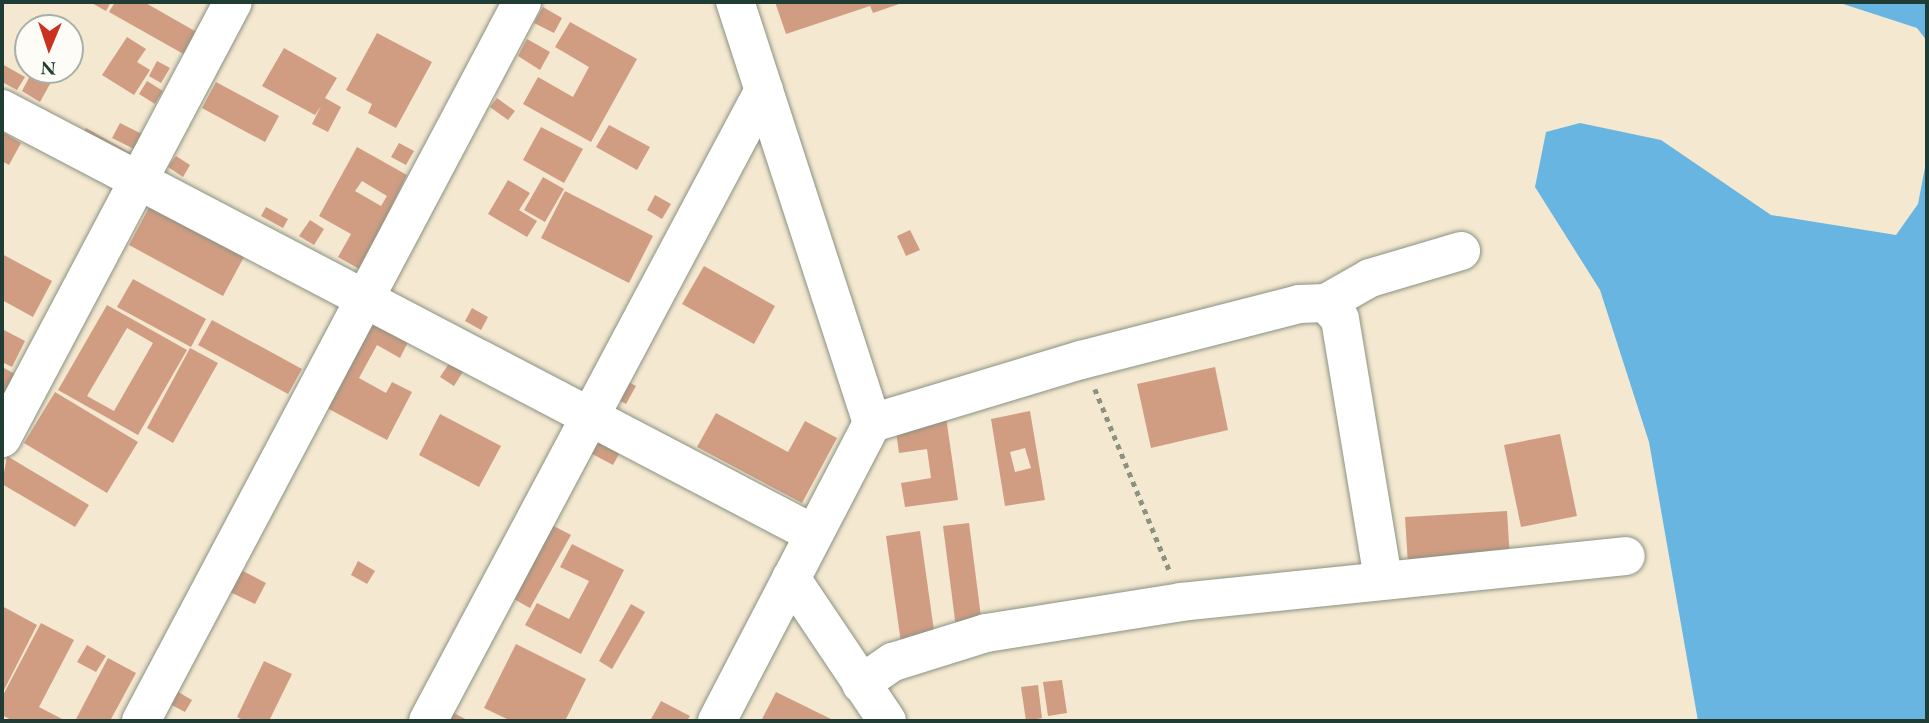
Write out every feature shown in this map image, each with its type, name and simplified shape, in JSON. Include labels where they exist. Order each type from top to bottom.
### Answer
[{"type":"street","points":[[2,438],[233,2]]},
{"type":"street","points":[[141,721],[522,2]]},
{"type":"street","points":[[717,721],[872,423],[735,2]]},
{"type":"street","points":[[428,721],[764,90]]},
{"type":"street","points":[[2,109],[814,534]]},
{"type":"street","points":[[872,423],[1081,360],[1299,303],[1325,303],[1370,278],[1461,251]]},
{"type":"street","points":[[1325,303],[1340,319],[1383,580]]},
{"type":"street","points":[[861,684],[893,662],[986,634],[1181,602],[1626,556]]},
{"type":"street","points":[[791,578],[887,721]]},
{"type":"path","points":[[1081,360],[1113,428],[1181,602]]},
{"type":"water","points":[[1837,2],[1927,2],[1927,41],[1917,28]]},
{"type":"water","points":[[1580,123],[1661,140],[1771,215],[1896,235],[1918,204],[1927,157],[1927,721],[1698,721],[1649,442],[1600,290],[1535,187],[1546,132]]},
{"type":"building","points":[[90,2],[111,2],[106,11]]},
{"type":"building","points":[[115,2],[144,2],[200,34],[187,56],[109,12]]},
{"type":"building","points":[[775,2],[899,4],[873,13],[870,6],[786,34]]},
{"type":"building","points":[[543,7],[562,18],[554,33],[534,23]]},
{"type":"building","points":[[570,22],[637,59],[591,142],[523,104],[538,77],[573,97],[589,67],[555,47]]},
{"type":"building","points":[[377,33],[432,62],[396,128],[368,113],[372,104],[346,90]]},
{"type":"building","points":[[127,37],[146,49],[137,62],[150,70],[134,95],[102,75]]},
{"type":"building","points":[[527,39],[550,52],[540,70],[518,56]]},
{"type":"building","points":[[284,48],[337,78],[325,98],[341,107],[328,132],[312,124],[321,106],[315,115],[262,86]]},
{"type":"building","points":[[157,61],[170,68],[161,83],[149,76]]},
{"type":"building","points":[[2,64],[14,71],[14,84],[21,84],[17,90],[2,82]]},
{"type":"building","points":[[147,81],[163,91],[155,104],[139,94]]},
{"type":"building","points":[[216,82],[279,116],[265,142],[202,108]]},
{"type":"building","points":[[26,84],[50,84],[40,102],[22,91]]},
{"type":"building","points":[[497,98],[515,111],[508,120],[490,107]]},
{"type":"building","points":[[120,123],[144,135],[136,150],[112,138]]},
{"type":"building","points":[[609,125],[650,147],[637,170],[596,147]]},
{"type":"building","points":[[541,127],[583,149],[564,183],[523,160]]},
{"type":"building","points":[[86,128],[141,159],[80,138]]},
{"type":"building","points":[[2,132],[21,143],[9,165],[2,161]]},
{"type":"building","points":[[399,143],[414,151],[406,165],[391,157]]},
{"type":"building","points":[[357,147],[407,175],[361,270],[338,257],[351,234],[319,216]],"holes":[[[362,181],[387,196],[381,206],[355,191]]]},
{"type":"building","points":[[176,156],[190,165],[183,177],[168,167]]},
{"type":"building","points":[[543,177],[564,189],[545,222],[524,210]]},
{"type":"building","points":[[508,180],[530,193],[519,210],[537,221],[527,237],[488,214]]},
{"type":"building","points":[[565,191],[653,236],[629,283],[541,238]]},
{"type":"building","points":[[655,195],[671,204],[662,219],[647,210]]},
{"type":"building","points":[[151,204],[245,255],[223,296],[129,245]]},
{"type":"building","points":[[266,207],[288,219],[283,228],[261,216]]},
{"type":"building","points":[[310,220],[324,229],[314,245],[299,236]]},
{"type":"building","points":[[910,230],[920,250],[906,256],[897,236]]},
{"type":"building","points":[[2,254],[52,281],[33,317],[2,300]]},
{"type":"building","points":[[704,266],[775,306],[754,344],[682,304]]},
{"type":"building","points":[[133,279],[206,319],[191,347],[117,307]]},
{"type":"building","points":[[107,305],[187,350],[138,435],[58,390]],"holes":[[[127,328],[153,343],[114,411],[87,396]]]},
{"type":"building","points":[[472,308],[488,317],[481,330],[465,321]]},
{"type":"building","points":[[377,315],[412,334],[400,358],[377,345],[359,378],[386,393],[392,382],[412,392],[387,440],[327,408]]},
{"type":"building","points":[[212,320],[302,369],[288,394],[198,345]]},
{"type":"building","points":[[2,329],[25,341],[12,367],[2,362]]},
{"type":"building","points":[[190,348],[218,363],[173,443],[147,428]]},
{"type":"building","points":[[450,362],[464,370],[454,386],[440,377]]},
{"type":"building","points":[[2,367],[15,374],[2,400]]},
{"type":"building","points":[[1215,367],[1228,430],[1151,448],[1137,384]]},
{"type":"building","points":[[617,376],[636,386],[626,404],[607,394]]},
{"type":"building","points":[[55,392],[138,442],[107,493],[24,443]]},
{"type":"building","points":[[1030,411],[1045,500],[1005,506],[991,419]],"holes":[[[1025,448],[1031,468],[1015,472],[1010,452]]]},
{"type":"building","points":[[716,413],[788,452],[805,421],[837,438],[802,503],[697,447]]},
{"type":"building","points":[[440,414],[501,446],[479,487],[419,455]]},
{"type":"building","points":[[946,417],[958,500],[905,507],[901,483],[931,478],[927,449],[899,453],[895,424]]},
{"type":"building","points":[[592,428],[624,445],[613,465],[581,448]]},
{"type":"building","points":[[1560,434],[1577,516],[1521,527],[1504,445]]},
{"type":"building","points":[[7,456],[89,505],[75,527],[2,484]]},
{"type":"building","points":[[1507,511],[1510,559],[1408,565],[1405,517]]},
{"type":"building","points":[[546,522],[571,535],[530,608],[505,594]]},
{"type":"building","points":[[969,523],[982,625],[956,628],[943,526]]},
{"type":"building","points":[[920,531],[935,638],[901,643],[886,536]]},
{"type":"building","points":[[572,544],[624,570],[581,654],[525,625],[537,603],[569,619],[589,581],[560,567]]},
{"type":"building","points":[[358,561],[375,571],[367,584],[351,575]]},
{"type":"building","points":[[237,568],[266,583],[255,604],[226,590]]},
{"type":"building","points":[[631,604],[645,612],[612,669],[599,661]]},
{"type":"building","points":[[2,606],[37,625],[2,694]]},
{"type":"building","points":[[41,623],[74,640],[39,707],[66,721],[13,721],[2,715],[2,697]]},
{"type":"building","points":[[516,644],[586,679],[565,721],[511,721],[484,708]]},
{"type":"building","points":[[87,645],[106,656],[96,672],[77,662]]},
{"type":"building","points":[[108,658],[136,673],[110,721],[75,721]]},
{"type":"building","points":[[264,661],[292,674],[269,721],[245,721],[237,717]]},
{"type":"building","points":[[1062,680],[1067,713],[1048,716],[1043,682]]},
{"type":"building","points":[[1038,685],[1042,718],[1026,721],[1021,687]]},
{"type":"building","points":[[173,689],[192,700],[185,712],[166,702]]},
{"type":"building","points":[[776,692],[831,719],[830,721],[761,721]]},
{"type":"building","points":[[661,701],[690,716],[687,721],[650,721]]},
{"type":"building","points":[[450,711],[469,721],[445,721]]}]
